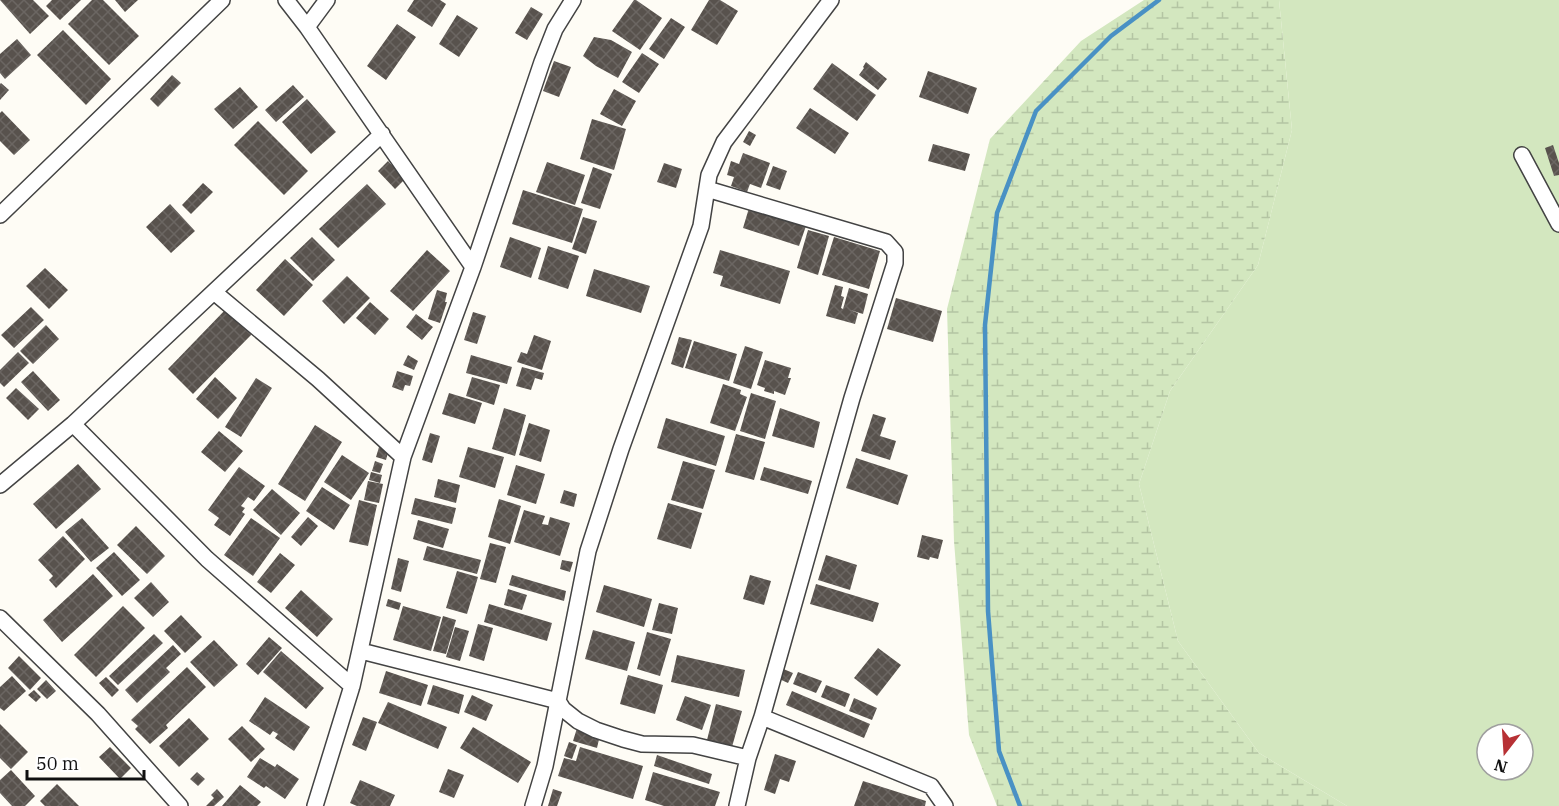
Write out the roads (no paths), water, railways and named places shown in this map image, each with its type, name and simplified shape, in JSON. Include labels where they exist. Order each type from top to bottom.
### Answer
[{"type":"street","points":[[0,215],[222,0]]},
{"type":"street","points":[[286,0],[473,267]]},
{"type":"street","points":[[307,27],[327,0]]},
{"type":"street","points":[[315,806],[361,651],[403,457],[473,267],[542,63],[555,29],[573,0]]},
{"type":"street","points":[[533,806],[545,766],[588,551],[621,449],[701,226],[709,175],[724,142],[831,0]]},
{"type":"street","points":[[0,486],[73,424],[382,134]]},
{"type":"street","points":[[1522,155],[1559,224]]},
{"type":"street","points":[[707,189],[886,242],[895,252],[895,263],[852,398],[762,717],[748,758],[737,806]]},
{"type":"street","points":[[214,292],[318,379],[403,457]]},
{"type":"street","points":[[73,424],[207,559],[352,686]]},
{"type":"street","points":[[0,618],[98,714],[180,806]]},
{"type":"street","points":[[361,651],[558,701],[563,709],[578,721],[623,740],[642,744],[693,745],[748,758]]},
{"type":"street","points":[[762,717],[931,786],[945,806]]},
{"type":"waterway","points":[[1020,806],[999,751],[988,611],[985,325],[997,213],[1036,111],[1111,36],[1159,0]]}]
